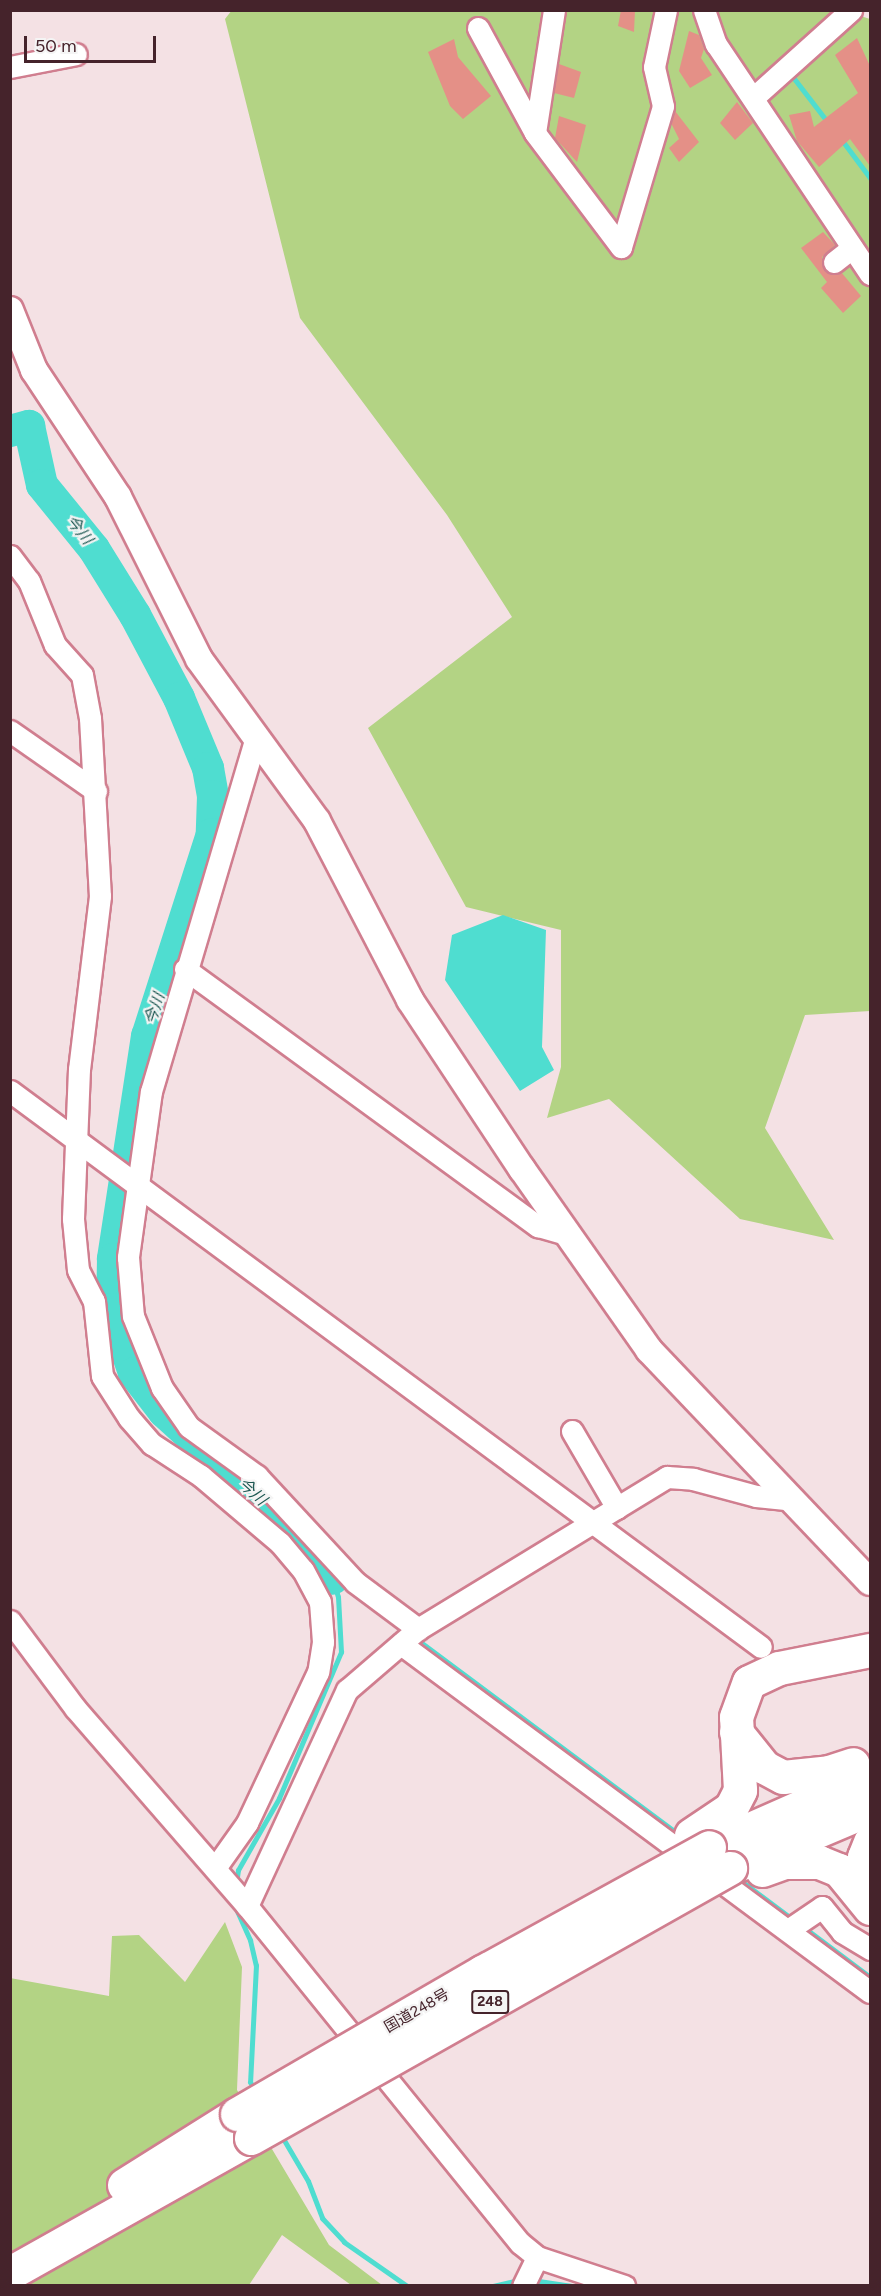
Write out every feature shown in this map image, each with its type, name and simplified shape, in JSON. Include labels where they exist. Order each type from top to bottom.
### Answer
[{"type":"highway","points":[[870,1650],[764,1673],[749,1682],[740,1700],[736,1732],[740,1790],[731,1808],[718,1857],[819,1862],[839,1870],[870,1908]]},
{"type":"highway","points":[[736,1732],[764,1767],[783,1777],[830,1772],[870,1758]]},
{"type":"highway","name":"国道248号","points":[[10,2256],[244,2126],[689,1891],[718,1857],[870,1776]]},
{"type":"highway","name":"国道248号","points":[[10,2273],[244,2126],[593,1891],[718,1857],[762,1852],[870,1809]]},
{"type":"highway","points":[[870,1842],[864,1857],[870,1888]]},
{"type":"street","points":[[535,134],[554,10]]},
{"type":"street","points":[[478,28],[535,134],[621,247],[663,106],[654,67],[666,10]]},
{"type":"street","points":[[704,10],[716,44],[870,274]]},
{"type":"street","points":[[753,98],[799,67],[851,10]]},
{"type":"street","points":[[10,67],[76,54]]},
{"type":"street","points":[[834,262],[852,248]]},
{"type":"street","points":[[10,310],[34,370],[118,496],[182,631],[225,699],[256,737],[317,821],[410,1000],[566,1234],[649,1350],[870,1582]]},
{"type":"street","points":[[10,556],[28,581],[56,645],[82,675],[96,791],[100,896],[79,1069],[78,1142],[73,1220],[78,1270],[94,1301],[102,1376],[129,1418],[152,1444],[209,1482],[280,1543],[303,1570],[320,1602],[323,1642],[318,1672],[222,1876]]},
{"type":"street","points":[[10,731],[96,791]]},
{"type":"street","points":[[256,737],[185,969],[154,1081],[136,1186],[128,1257],[133,1316],[162,1388],[189,1427],[257,1476],[355,1582],[418,1629]]},
{"type":"street","points":[[185,969],[538,1226],[566,1234]]},
{"type":"street","points":[[10,1091],[761,1647]]},
{"type":"street","points":[[572,1431],[617,1508]]},
{"type":"street","points":[[247,1906],[347,1690],[418,1629],[667,1477],[693,1479],[756,1496],[793,1500]]},
{"type":"street","points":[[10,1621],[75,1708],[247,1906],[520,2243],[530,2270],[624,2286]]},
{"type":"street","points":[[401,1644],[870,1992]]},
{"type":"street","points":[[788,1930],[822,1907],[843,1932],[870,1949]]},
{"type":"green space","points":[[232,10],[842,10],[870,19],[870,1011],[805,1015],[765,1128],[834,1240],[740,1219],[609,1099],[547,1118],[561,1067],[561,930],[466,907],[368,728],[512,617],[447,515],[300,318],[225,19]]},
{"type":"green space","points":[[225,1922],[242,1967],[237,2090],[329,2245],[382,2285],[351,2285],[282,2235],[249,2285],[11,2285],[10,1978],[109,1996],[112,1936],[139,1935],[185,1982]]},
{"type":"water","points":[[503,915],[546,930],[542,1047],[554,1070],[520,1091],[445,980],[452,935]]},
{"type":"building","points":[[621,10],[635,10],[634,32],[618,26]]},
{"type":"building","points":[[689,31],[699,35],[704,49],[701,58],[712,75],[690,88],[679,71]]},
{"type":"building","points":[[857,38],[870,66],[870,166],[850,139],[819,167],[797,141],[789,115],[810,111],[814,127],[858,93],[835,55]]},
{"type":"building","points":[[454,39],[458,57],[491,96],[463,119],[450,106],[428,52]]},
{"type":"building","points":[[559,64],[581,72],[574,98],[554,93]]},
{"type":"building","points":[[737,102],[753,123],[735,140],[720,123]]},
{"type":"building","points":[[675,111],[699,142],[679,162],[669,148],[679,139],[671,123]]},
{"type":"building","points":[[559,116],[586,125],[577,162],[555,138]]},
{"type":"building","points":[[823,232],[835,245],[822,257],[824,269],[830,274],[841,272],[861,296],[843,313],[821,288],[827,282],[801,248]]},
{"type":"waterway","points":[[789,72],[829,124]]},
{"type":"waterway","points":[[841,139],[870,178]]},
{"type":"waterway","name":"今川","points":[[10,431],[29,426],[42,485],[94,549],[135,615],[179,698],[208,768],[213,796],[212,834],[147,1036],[113,1259],[112,1309],[134,1373],[164,1412],[304,1539],[333,1579]]},
{"type":"waterway","points":[[333,1579],[352,1591]]},
{"type":"waterway","points":[[236,1884],[238,1870],[279,1798],[341,1652],[338,1597],[333,1579]]},
{"type":"waterway","points":[[415,1638],[679,1835]]},
{"type":"waterway","points":[[737,1878],[795,1921]]},
{"type":"waterway","points":[[233,1902],[250,1940],[256,1965],[250,2082],[255,2090]]},
{"type":"waterway","points":[[802,1926],[870,1977]]},
{"type":"waterway","points":[[281,2135],[308,2181],[322,2218],[344,2242],[407,2286]]},
{"type":"waterway","points":[[493,2286],[520,2280]]},
{"type":"waterway","points":[[532,2280],[572,2286]]}]
